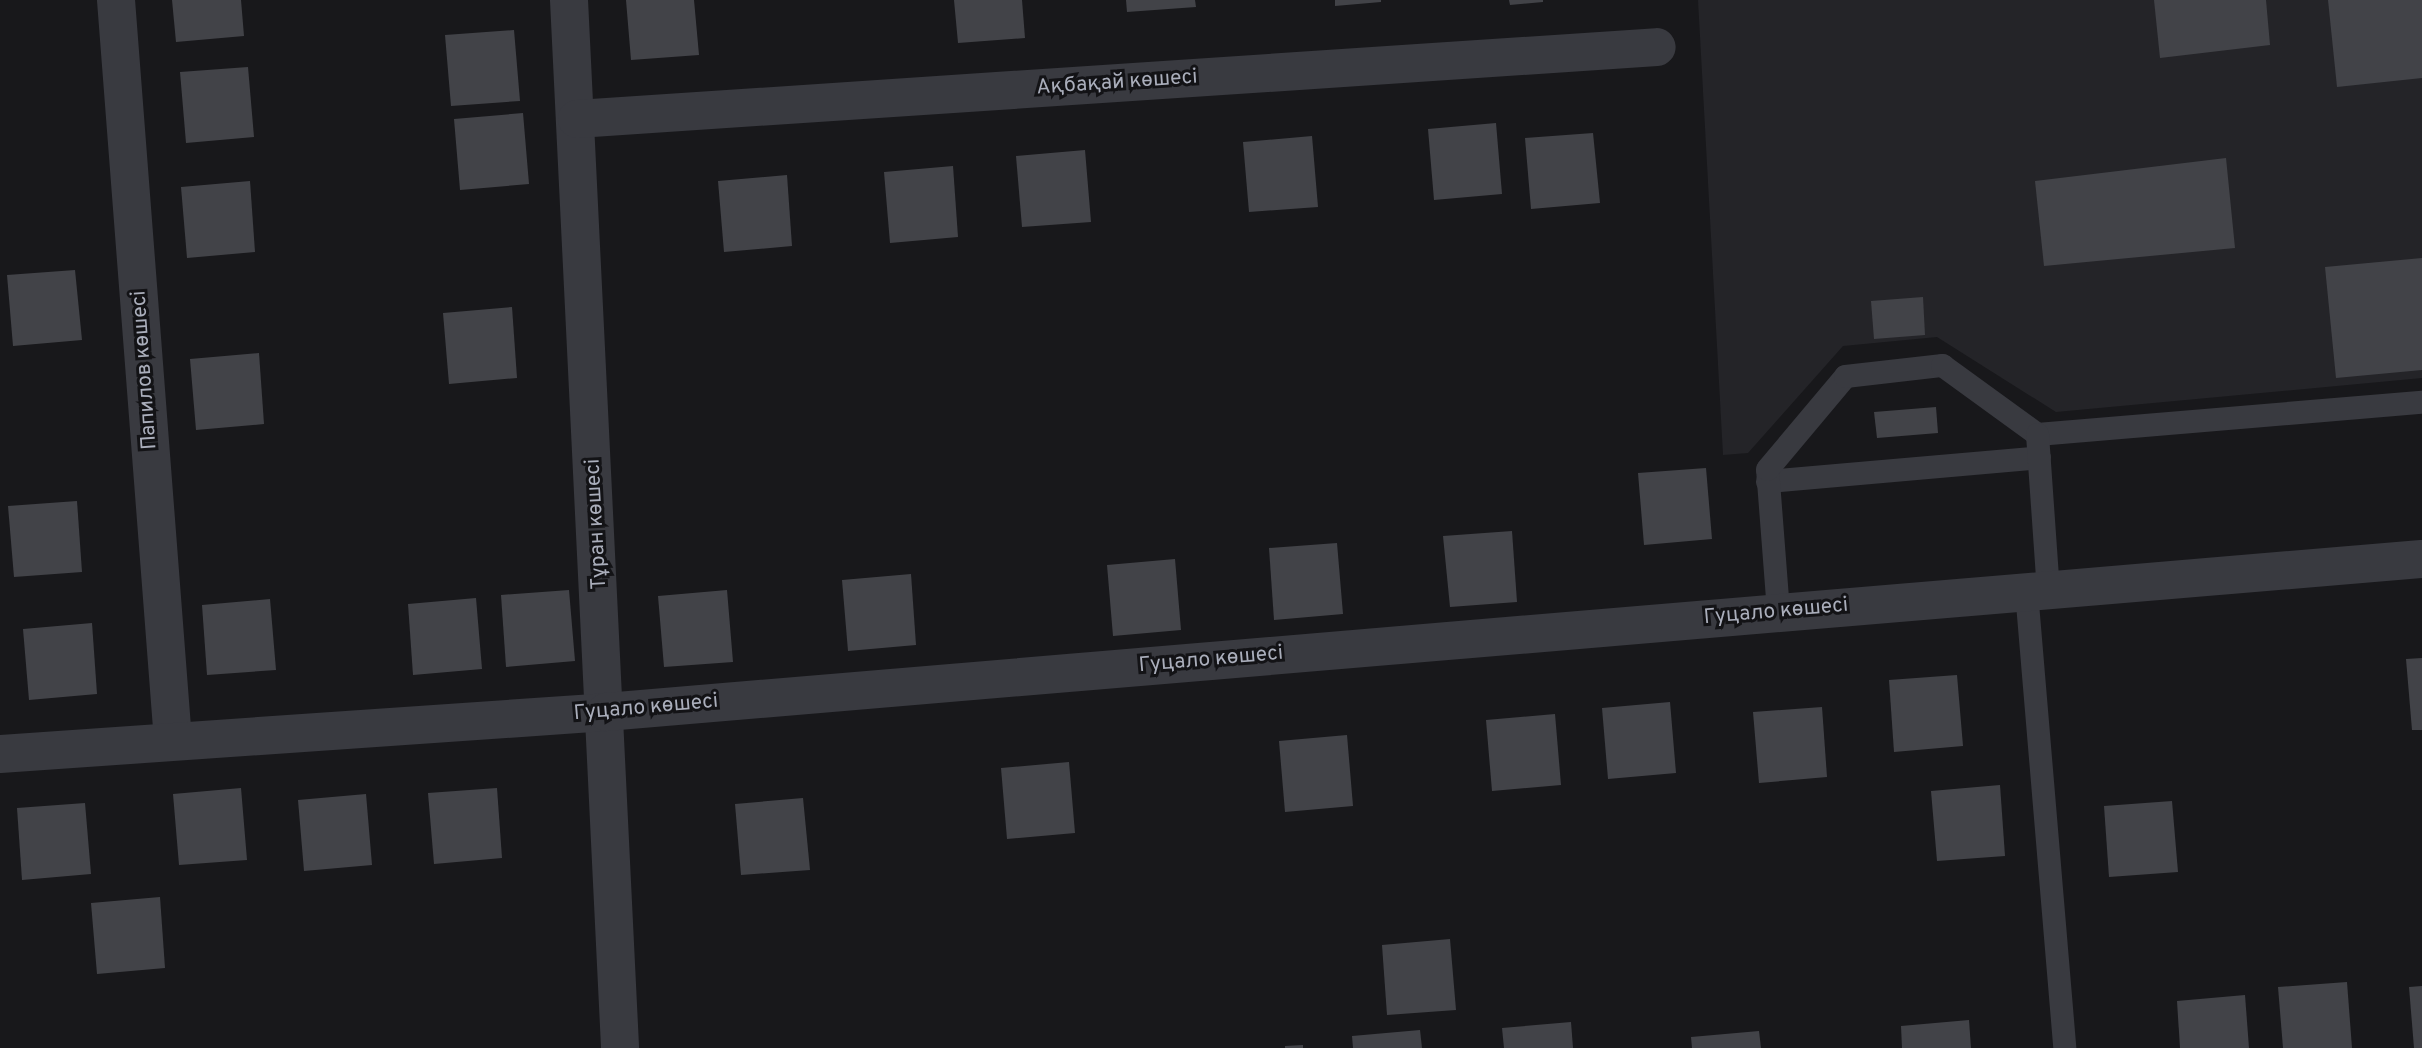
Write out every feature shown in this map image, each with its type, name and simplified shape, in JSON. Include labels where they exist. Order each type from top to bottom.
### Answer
[{"type":"street","name":"Папилов көшесі","points":[[117,0],[173,740]]},
{"type":"street","name":"Тұран көшесі","points":[[569,0],[621,1048]]},
{"type":"street","name":"Ақбақай көшесі","points":[[577,119],[1657,47]]},
{"type":"street","name":"Гуцало көшесі","points":[[0,754],[606,712],[1778,611],[2422,559]]},
{"type":"lane","points":[[1778,611],[1766,469],[1845,376],[1942,365],[2038,446]]},
{"type":"lane","points":[[1767,481],[2038,446],[2422,402]]},
{"type":"lane","points":[[2038,446],[2037,591],[2064,1048]]},
{"type":"shaded area","points":[[1698,0],[2422,0],[2422,378],[2056,412],[1937,337],[1843,346],[1748,453],[1723,455]]},
{"type":"building","points":[[172,0],[241,0],[244,36],[176,42]]},
{"type":"building","points":[[626,0],[694,0],[699,55],[631,60]]},
{"type":"building","points":[[954,0],[1022,0],[1025,38],[958,43]]},
{"type":"building","points":[[1126,0],[1195,0],[1196,7],[1127,12]]},
{"type":"building","points":[[1335,0],[1381,0],[1381,2],[1335,6]]},
{"type":"building","points":[[1509,0],[1543,0],[1543,2],[1510,5]]},
{"type":"building","points":[[2154,0],[2266,0],[2270,45],[2160,58]]},
{"type":"building","points":[[2328,0],[2422,0],[2422,78],[2337,87]]},
{"type":"building","points":[[514,30],[520,101],[451,106],[445,35]]},
{"type":"building","points":[[248,67],[254,137],[186,143],[180,72]]},
{"type":"building","points":[[523,113],[529,184],[460,190],[454,119]]},
{"type":"building","points":[[1496,123],[1502,194],[1434,200],[1428,129]]},
{"type":"building","points":[[1593,133],[1600,203],[1531,209],[1525,138]]},
{"type":"building","points":[[1312,136],[1318,207],[1249,212],[1243,142]]},
{"type":"building","points":[[1085,150],[1091,222],[1022,227],[1016,156]]},
{"type":"building","points":[[2226,158],[2235,248],[2044,266],[2035,181]]},
{"type":"building","points":[[953,166],[958,237],[890,243],[884,172]]},
{"type":"building","points":[[787,175],[792,246],[724,252],[718,181]]},
{"type":"building","points":[[250,181],[255,252],[187,258],[181,187]]},
{"type":"building","points":[[2422,258],[2422,370],[2336,378],[2325,267]]},
{"type":"building","points":[[75,270],[82,340],[13,346],[7,275]]},
{"type":"building","points":[[1923,297],[1925,335],[1874,339],[1871,301]]},
{"type":"building","points":[[512,307],[517,378],[449,384],[443,313]]},
{"type":"building","points":[[259,353],[264,424],[196,430],[190,359]]},
{"type":"building","points":[[1936,407],[1938,433],[1877,438],[1874,412]]},
{"type":"building","points":[[1706,468],[1712,539],[1644,545],[1638,473]]},
{"type":"building","points":[[77,501],[82,572],[14,577],[8,506]]},
{"type":"building","points":[[1512,531],[1517,602],[1450,607],[1443,536]]},
{"type":"building","points":[[1337,543],[1343,614],[1274,620],[1269,548]]},
{"type":"building","points":[[1175,559],[1181,630],[1113,636],[1107,565]]},
{"type":"building","points":[[911,574],[916,645],[848,651],[842,580]]},
{"type":"building","points":[[569,590],[575,661],[506,667],[501,595]]},
{"type":"building","points":[[727,590],[733,662],[664,667],[658,596]]},
{"type":"building","points":[[476,598],[482,669],[413,675],[408,604]]},
{"type":"building","points":[[270,599],[276,670],[207,675],[202,605]]},
{"type":"building","points":[[92,623],[97,694],[29,700],[23,629]]},
{"type":"building","points":[[2422,658],[2422,730],[2412,730],[2406,659]]},
{"type":"building","points":[[1957,675],[1963,746],[1894,752],[1889,680]]},
{"type":"building","points":[[1670,702],[1676,773],[1608,779],[1602,708]]},
{"type":"building","points":[[1822,707],[1827,777],[1759,783],[1753,712]]},
{"type":"building","points":[[1555,714],[1561,785],[1492,791],[1486,720]]},
{"type":"building","points":[[1347,735],[1353,806],[1285,812],[1279,741]]},
{"type":"building","points":[[1069,762],[1075,833],[1007,839],[1001,768]]},
{"type":"building","points":[[2000,785],[2005,856],[1937,861],[1931,791]]},
{"type":"building","points":[[241,788],[247,860],[179,865],[173,794]]},
{"type":"building","points":[[497,788],[502,858],[434,864],[428,793]]},
{"type":"building","points":[[366,794],[372,865],[304,871],[298,800]]},
{"type":"building","points":[[803,798],[810,870],[741,875],[735,804]]},
{"type":"building","points":[[2172,801],[2178,872],[2109,877],[2104,806]]},
{"type":"building","points":[[85,803],[91,874],[22,880],[17,808]]},
{"type":"building","points":[[160,897],[165,968],[97,974],[91,903]]},
{"type":"building","points":[[1450,939],[1456,1010],[1387,1015],[1382,945]]},
{"type":"building","points":[[2347,982],[2352,1048],[2283,1048],[2278,987]]},
{"type":"building","points":[[2422,986],[2422,1048],[2414,1048],[2409,987]]},
{"type":"building","points":[[2245,995],[2249,1048],[2180,1048],[2177,1001]]},
{"type":"building","points":[[1969,1020],[1971,1048],[1902,1048],[1901,1026]]},
{"type":"building","points":[[1571,1022],[1573,1048],[1504,1048],[1502,1028]]},
{"type":"building","points":[[1420,1030],[1422,1048],[1353,1048],[1352,1036]]},
{"type":"building","points":[[1759,1031],[1761,1048],[1692,1048],[1691,1037]]},
{"type":"building","points":[[1303,1045],[1303,1048],[1285,1048],[1285,1046]]}]
